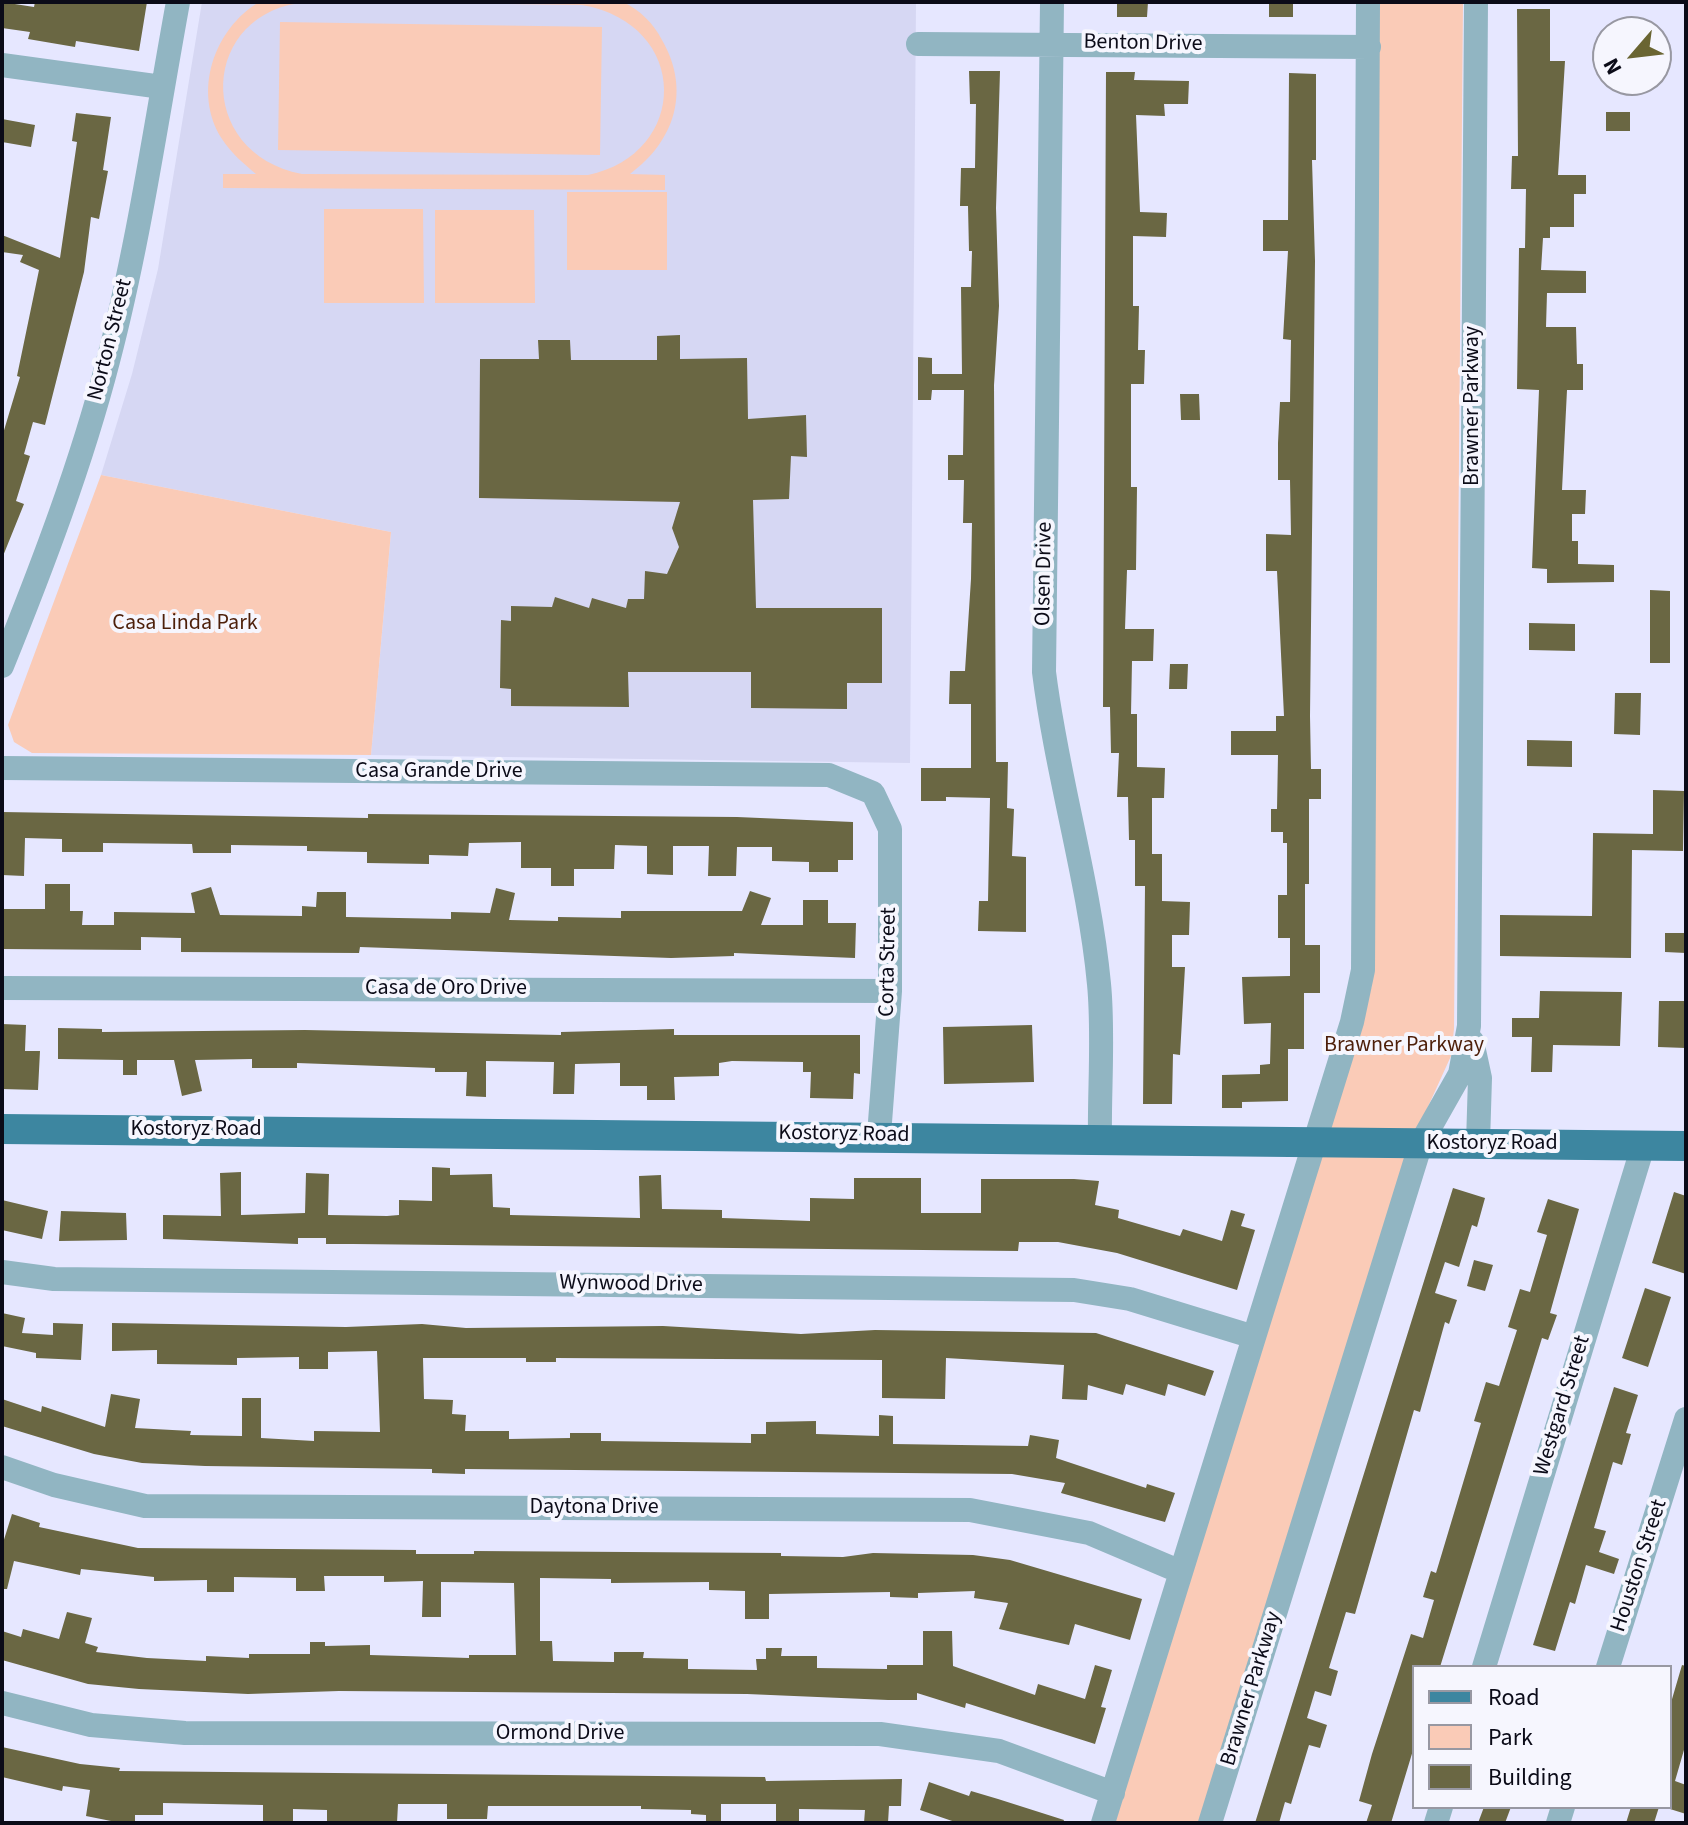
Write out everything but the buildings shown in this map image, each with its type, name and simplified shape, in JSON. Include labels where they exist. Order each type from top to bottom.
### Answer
[{"type":"main road","name":"Kostoryz Road","points":[[2,1129],[879,1135],[1100,1142],[1686,1146]]},
{"type":"street","name":"Norton Street","points":[[2,666],[37,578],[108,361],[142,210],[178,2]]},
{"type":"street","name":"Olsen Drive","points":[[1052,2],[1044,672],[1054,749],[1086,892],[1099,985],[1100,1142]]},
{"type":"street","points":[[1103,1823],[1352,1022],[1363,970],[1368,2]]},
{"type":"street","name":"Brawner Parkway","points":[[1210,1823],[1421,1143],[1460,1074],[1469,1026],[1476,2]]},
{"type":"street","name":"Benton Drive","points":[[918,44],[1052,42],[1369,47]]},
{"type":"street","points":[[2,65],[162,87]]},
{"type":"street","name":"Casa Grande Drive","points":[[2,768],[829,775],[873,793]]},
{"type":"street","name":"Corta Street","points":[[873,793],[890,829],[890,991],[879,1135]]},
{"type":"street","name":"Casa de Oro Drive","points":[[2,988],[890,991]]},
{"type":"street","points":[[1469,1026],[1480,1078],[1478,1143]]},
{"type":"street","name":"Westgard Street","points":[[1485,1665],[1643,1146]]},
{"type":"street","name":"Wynwood Drive","points":[[2,1272],[54,1279],[1074,1290],[1130,1299],[1254,1337]]},
{"type":"street","name":"Houston Street","points":[[1609,1665],[1686,1419]]},
{"type":"street","name":"Daytona Drive","points":[[2,1467],[54,1485],[145,1506],[970,1510],[1089,1533],[1181,1572]]},
{"type":"street","name":"Ormond Drive","points":[[2,1703],[91,1725],[185,1733],[880,1734],[999,1751],[1113,1793]]},
{"type":"shaded area","points":[[202,2],[916,2],[910,763],[371,755],[391,532],[101,475],[132,374],[158,269]]},
{"type":"green space","points":[[259,2],[308,2],[272,11],[246,29],[229,54],[223,83],[227,112],[242,139],[266,161],[302,174],[588,175],[621,162],[645,142],[660,117],[664,89],[659,62],[643,37],[618,17],[582,5],[360,2],[623,2],[640,13],[654,28],[671,59],[676,77],[674,113],[668,130],[658,146],[630,174],[665,175],[665,190],[223,188],[223,174],[256,174],[233,153],[213,121],[209,102],[212,63],[230,28]]},
{"type":"green space","name":"Brawner Parkway","points":[[1379,2],[1463,2],[1454,1029],[1451,1056],[1426,1111],[1200,1823],[1115,1823],[1372,985]]},
{"type":"green space","points":[[280,22],[602,27],[600,155],[278,150]]},
{"type":"green space","points":[[567,192],[667,192],[667,270],[567,270]]},
{"type":"green space","points":[[324,209],[423,209],[424,303],[324,303]]},
{"type":"green space","points":[[435,210],[534,210],[535,303],[435,303]]},
{"type":"green space","name":"Casa Linda Park","points":[[101,475],[391,532],[371,755],[32,753],[14,742],[8,725]]}]
